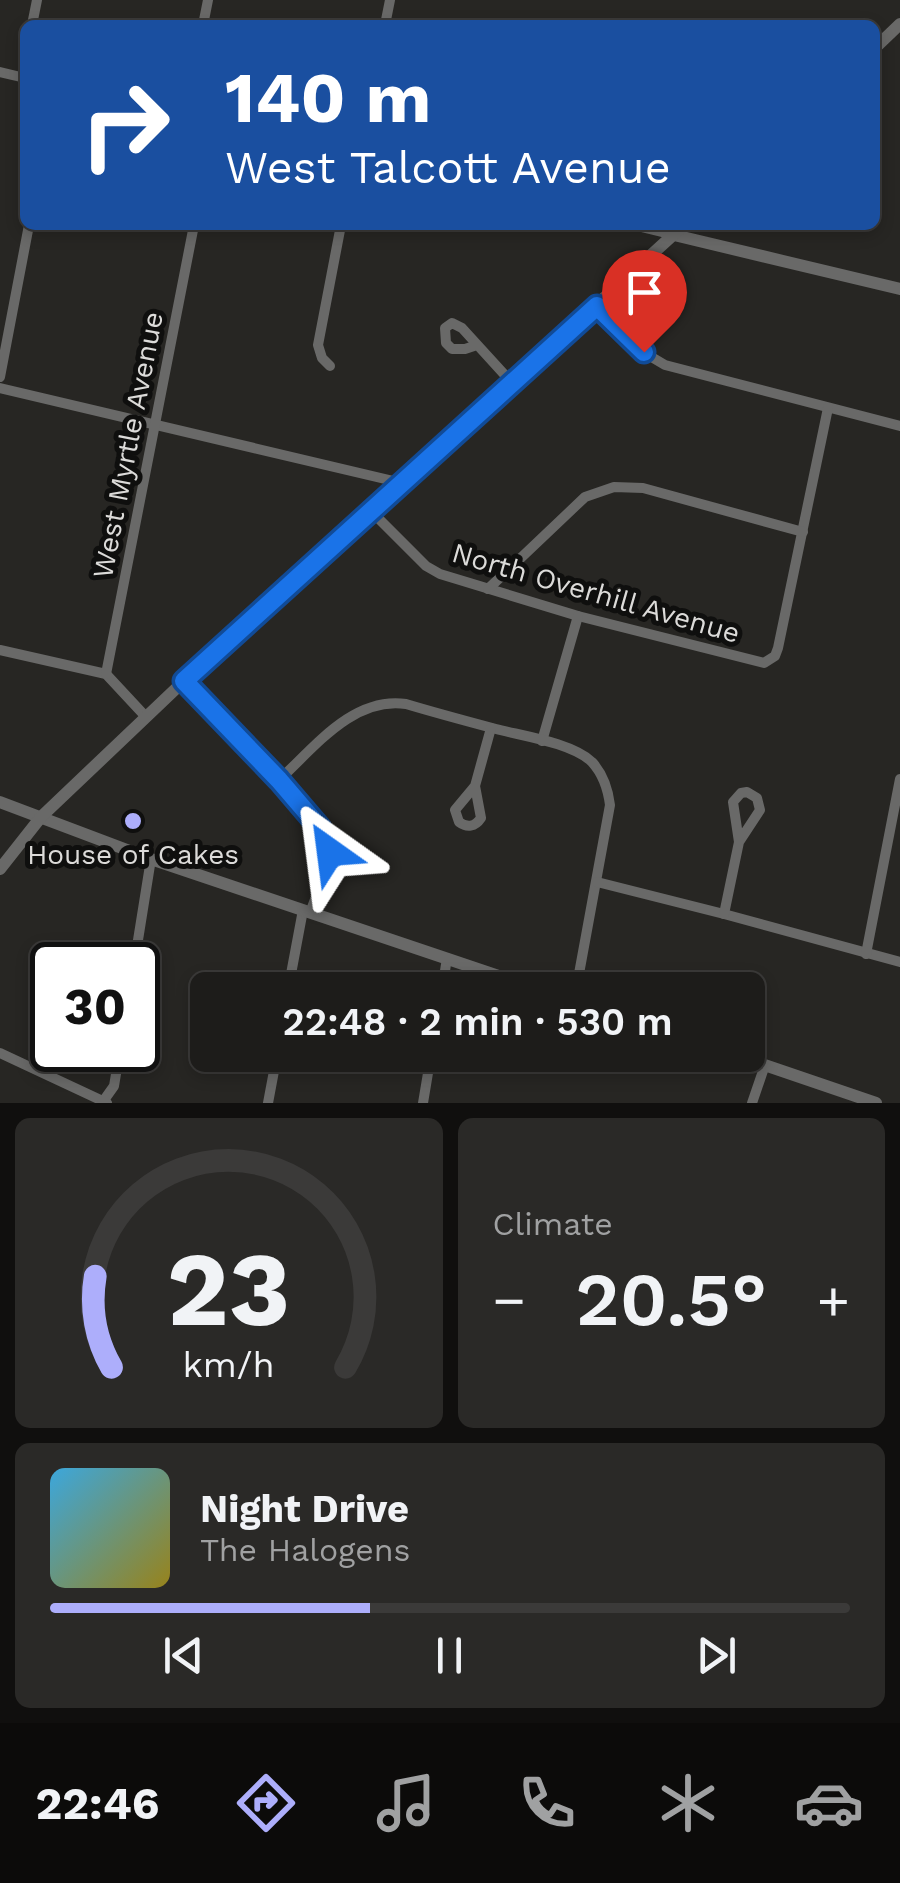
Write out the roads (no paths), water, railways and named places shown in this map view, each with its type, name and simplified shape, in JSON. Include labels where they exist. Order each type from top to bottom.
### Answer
[{"type":"street","points":[[880,43],[900,24]]},
{"type":"street","points":[[0,378],[29,230]]},
{"type":"street","name":"West Myrtle Avenue","points":[[106,674],[193,230]]},
{"type":"street","points":[[330,366],[318,345],[340,230]]},
{"type":"street","points":[[0,868],[40,817],[184,681],[679,230],[900,289]]},
{"type":"street","points":[[597,306],[644,352],[665,365],[900,426]]},
{"type":"street","points":[[477,345],[512,383]]},
{"type":"street","points":[[0,388],[402,483]]},
{"type":"street","points":[[488,589],[585,497],[614,487],[643,488],[802,532],[828,408]]},
{"type":"street","name":"North Overhill Avenue","points":[[371,511],[426,566],[440,574],[578,616],[757,662],[770,660],[778,648],[802,532]]},
{"type":"street","points":[[542,741],[578,616]]},
{"type":"street","points":[[0,650],[106,674],[146,718]]},
{"type":"street","points":[[184,681],[320,828],[330,852],[307,912],[292,972]]},
{"type":"street","points":[[279,780],[349,718],[372,706],[395,702],[542,741],[582,756],[600,774],[610,805],[580,972]]},
{"type":"street","points":[[475,786],[491,728]]},
{"type":"street","points":[[866,954],[899,785]]},
{"type":"street","points":[[0,802],[151,859],[488,972]]},
{"type":"street","points":[[724,914],[739,842]]},
{"type":"street","points":[[138,942],[151,859]]},
{"type":"street","points":[[597,882],[900,962]]},
{"type":"street","points":[[445,972],[448,958]]},
{"type":"street","points":[[0,1053],[104,1102],[114,1086],[116,1072]]},
{"type":"street","points":[[765,1065],[876,1103]]},
{"type":"street","points":[[268,1103],[273,1072]]},
{"type":"street","points":[[424,1103],[429,1072]]},
{"type":"street","points":[[752,1103],[763,1072]]},
{"type":"place","name":"House of Cakes","points":[[133,821]]}]
